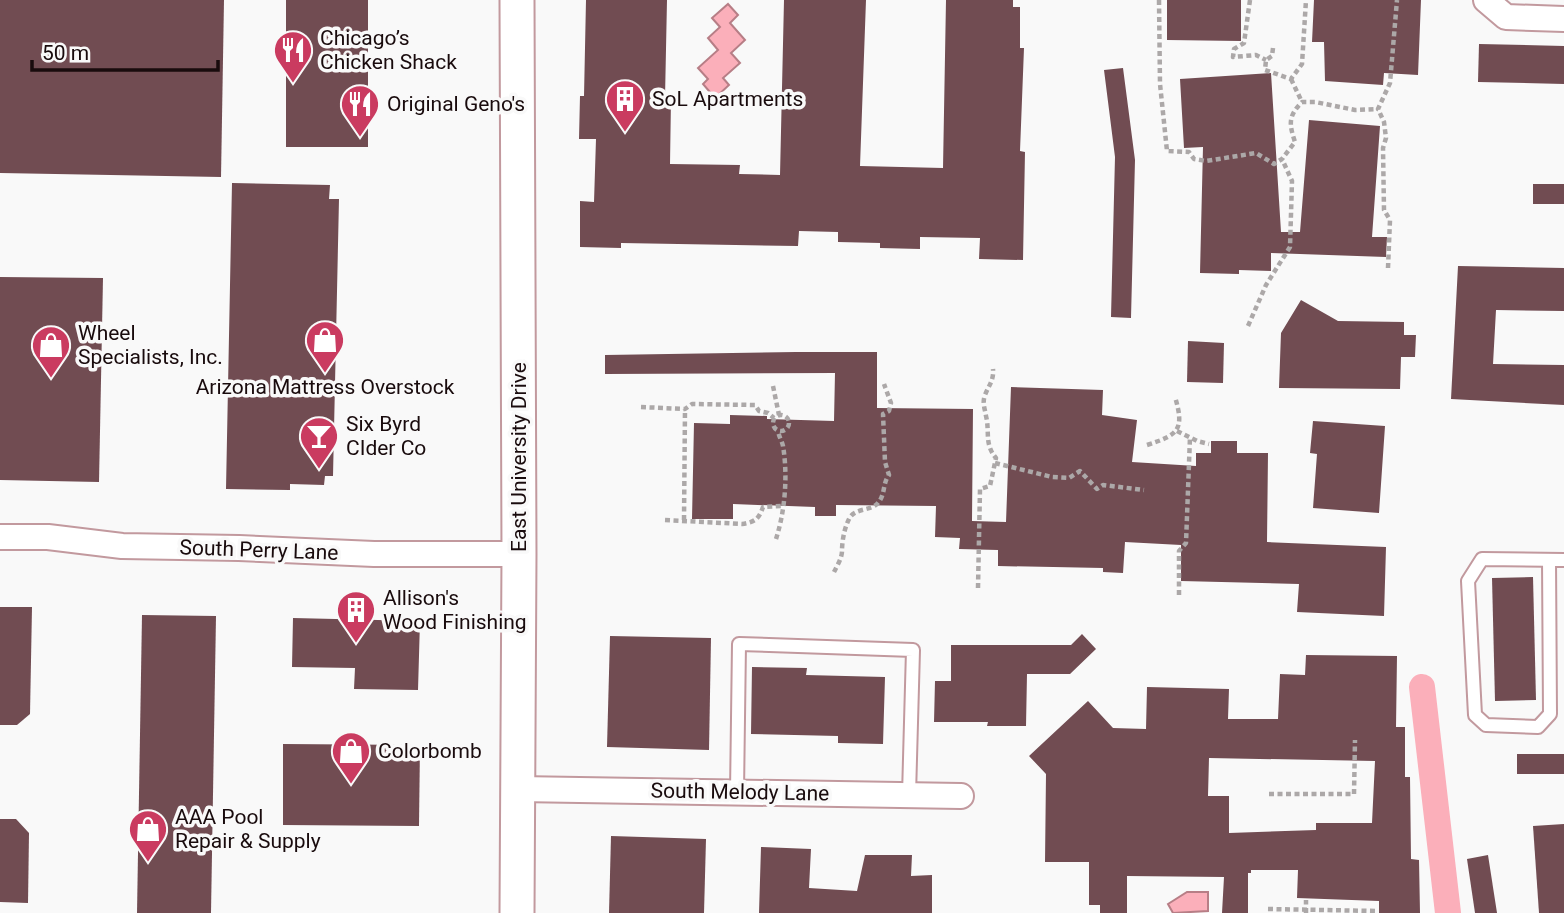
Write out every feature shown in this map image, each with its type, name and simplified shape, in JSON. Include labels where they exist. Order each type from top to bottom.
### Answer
[{"type":"main road","name":"East University Drive","points":[[517,0],[517,913]]},
{"type":"street","points":[[1486,0],[1506,17],[1564,19]]},
{"type":"street","name":"South Perry Lane","points":[[0,537],[48,537],[122,546],[374,554],[519,554]]},
{"type":"street","name":"South Melody Lane","points":[[519,789],[961,796]]},
{"type":"lane","points":[[1549,560],[1550,715],[1538,727],[1486,725],[1475,715],[1468,581],[1482,559],[1564,560]]},
{"type":"lane","points":[[737,792],[739,644],[913,650],[909,795]]},
{"type":"path","points":[[1159,0],[1160,85],[1167,151],[1189,152],[1194,159],[1206,161],[1256,153],[1274,164],[1282,159],[1295,142],[1290,126],[1293,110],[1302,102],[1355,110],[1378,108]]},
{"type":"path","points":[[1250,0],[1244,43],[1234,49],[1233,57],[1256,55],[1266,60]]},
{"type":"path","points":[[1291,79],[1302,64],[1306,0]]},
{"type":"path","points":[[1388,268],[1390,220],[1384,210],[1383,149],[1387,138],[1378,108],[1390,83],[1397,0]]},
{"type":"path","points":[[1266,60],[1272,56],[1273,48]]},
{"type":"path","points":[[1266,60],[1265,70],[1291,79],[1302,102]]},
{"type":"path","points":[[1248,327],[1266,285],[1290,247],[1292,181],[1282,159]]},
{"type":"path","points":[[978,588],[980,489],[990,486],[996,458],[990,451],[986,437],[986,416],[983,409],[993,369]]},
{"type":"path","points":[[834,572],[843,553],[841,545],[848,519],[852,514],[875,507],[884,494],[884,481],[889,475],[885,462],[883,414],[889,411],[891,403],[884,384]]},
{"type":"path","points":[[773,386],[777,416],[773,425],[783,443],[782,520],[776,540]]},
{"type":"path","points":[[1147,445],[1170,438],[1177,431],[1180,414],[1175,397]]},
{"type":"path","points":[[641,407],[685,409],[692,404],[755,405],[759,411],[787,417],[789,425],[778,431]]},
{"type":"path","points":[[684,520],[685,409]]},
{"type":"path","points":[[1177,431],[1209,444]]},
{"type":"path","points":[[1179,595],[1178,551],[1186,543],[1190,437]]},
{"type":"path","points":[[995,463],[1052,477],[1069,478],[1080,471],[1097,489],[1103,485],[1144,490]]},
{"type":"path","points":[[664,520],[752,523],[759,518],[763,507],[783,506]]},
{"type":"path","points":[[1269,794],[1354,794],[1355,740]]},
{"type":"path","points":[[1306,900],[1306,911]]},
{"type":"path","points":[[1268,909],[1377,911]]},
{"type":"shaded area","points":[[728,4],[738,15],[730,23],[745,40],[731,53],[740,63],[723,78],[729,85],[715,98],[703,84],[708,79],[698,68],[718,50],[708,38],[720,27],[712,18]]},
{"type":"shaded area","points":[[1187,892],[1208,892],[1208,911],[1173,913],[1168,904]]},
{"type":"building","points":[[0,0],[224,0],[221,177],[0,173]]},
{"type":"building","points":[[286,0],[368,0],[368,147],[286,147]]},
{"type":"building","name":"SoL Apartments","points":[[586,0],[667,0],[665,98],[671,98],[670,164],[740,165],[739,174],[780,175],[784,0],[866,0],[860,166],[943,168],[946,0],[1013,0],[1013,7],[1020,7],[1020,48],[1024,48],[1020,151],[1025,152],[1023,260],[979,259],[980,238],[920,237],[920,249],[880,248],[880,243],[838,242],[838,232],[799,231],[798,246],[621,243],[621,248],[580,247],[580,201],[594,202],[596,139],[579,139],[580,96],[584,96]]},
{"type":"building","points":[[1167,0],[1241,0],[1241,41],[1167,40]]},
{"type":"building","points":[[1314,0],[1421,0],[1418,75],[1384,73],[1383,85],[1325,81],[1324,42],[1312,42]]},
{"type":"building","points":[[1479,44],[1564,46],[1564,84],[1478,82]]},
{"type":"building","points":[[1123,68],[1135,160],[1131,318],[1111,317],[1115,157],[1104,70]]},
{"type":"building","points":[[1271,73],[1281,232],[1300,232],[1309,120],[1380,126],[1372,237],[1387,237],[1386,257],[1271,253],[1271,271],[1200,273],[1203,147],[1184,148],[1180,79]]},
{"type":"building","points":[[232,183],[330,185],[329,199],[339,199],[333,476],[325,476],[324,485],[290,484],[290,490],[226,489]]},
{"type":"building","points":[[1533,184],[1564,184],[1564,204],[1533,204]]},
{"type":"building","points":[[1458,266],[1564,268],[1564,311],[1496,310],[1493,364],[1564,365],[1564,405],[1451,399]]},
{"type":"building","name":"Wheel Specialists, Inc.","points":[[0,277],[103,278],[99,482],[0,480]]},
{"type":"building","points":[[1301,300],[1338,321],[1404,322],[1404,335],[1416,335],[1415,357],[1401,357],[1400,389],[1279,388],[1281,333]]},
{"type":"building","points":[[1188,341],[1224,343],[1223,383],[1187,382]]},
{"type":"building","points":[[877,352],[877,408],[973,409],[972,521],[1006,522],[1011,387],[1103,390],[1102,415],[1137,420],[1132,462],[1196,466],[1196,453],[1211,453],[1211,441],[1237,441],[1237,453],[1268,453],[1267,542],[1386,547],[1384,616],[1297,612],[1299,584],[1181,581],[1181,545],[1125,542],[1123,573],[1103,572],[1103,568],[998,566],[998,550],[959,549],[960,538],[935,537],[936,506],[836,505],[836,516],[815,516],[815,507],[733,504],[733,519],[692,519],[694,423],[730,424],[730,415],[834,421],[835,373],[605,374],[605,355]]},
{"type":"building","points":[[1313,421],[1385,426],[1379,513],[1313,508],[1317,454],[1310,453]]},
{"type":"building","points":[[1533,577],[1536,700],[1495,701],[1492,578]]},
{"type":"building","points":[[0,607],[32,607],[30,714],[17,725],[0,725]]},
{"type":"building","points":[[142,615],[216,616],[211,913],[137,913]]},
{"type":"building","name":"Allison's Wood Finishing","points":[[293,618],[420,621],[418,690],[354,689],[355,668],[292,667]]},
{"type":"building","points":[[1082,634],[1096,649],[1070,674],[1027,674],[1026,726],[987,726],[988,722],[934,722],[935,681],[951,681],[951,645],[1071,645]]},
{"type":"building","points":[[610,636],[711,638],[709,750],[607,747]]},
{"type":"building","points":[[1306,655],[1397,656],[1396,727],[1405,727],[1405,777],[1410,777],[1411,859],[1419,860],[1420,913],[1379,913],[1379,901],[1297,898],[1298,870],[1251,870],[1251,873],[1248,873],[1248,913],[1222,913],[1224,877],[1127,876],[1127,913],[1100,913],[1100,905],[1089,905],[1089,862],[1045,862],[1046,774],[1029,756],[1088,701],[1113,728],[1146,729],[1147,687],[1229,689],[1228,719],[1278,719],[1280,674],[1305,675]],"holes":[[[1209,758],[1375,761],[1372,823],[1316,823],[1316,830],[1229,833],[1229,796],[1208,796]]]},
{"type":"building","points":[[752,667],[807,668],[806,675],[885,677],[883,744],[838,743],[838,736],[751,734]]},
{"type":"building","name":"Colorbomb","points":[[283,744],[420,745],[419,826],[283,825]]},
{"type":"building","points":[[1517,754],[1564,754],[1564,774],[1517,774]]},
{"type":"building","points":[[0,819],[16,819],[29,833],[28,903],[0,902]]},
{"type":"building","points":[[1564,824],[1564,913],[1539,913],[1533,826]]},
{"type":"building","points":[[611,836],[706,839],[704,913],[609,913]]},
{"type":"building","points":[[761,847],[811,849],[809,888],[857,891],[865,855],[912,855],[911,876],[932,875],[932,913],[759,913]]},
{"type":"building","points":[[1488,855],[1497,913],[1475,913],[1467,859]]},
{"type":"waterway","points":[[1422,687],[1448,913]]},
{"type":"place","name":"Chicago’s Chicken Shack","points":[[293,84]]},
{"type":"place","name":"SoL Apartments","points":[[625,133]]},
{"type":"place","name":"Original Geno's","points":[[360,138]]},
{"type":"place","name":"Arizona Mattress Overstock","points":[[325,374]]},
{"type":"place","name":"Wheel Specialists, Inc.","points":[[51,379]]},
{"type":"place","name":"Six Byrd CIder Co","points":[[319,470]]},
{"type":"place","name":"Allison's Wood Finishing","points":[[356,644]]},
{"type":"place","name":"Colorbomb","points":[[351,785]]},
{"type":"place","name":"AAA Pool Repair & Supply","points":[[148,863]]}]
